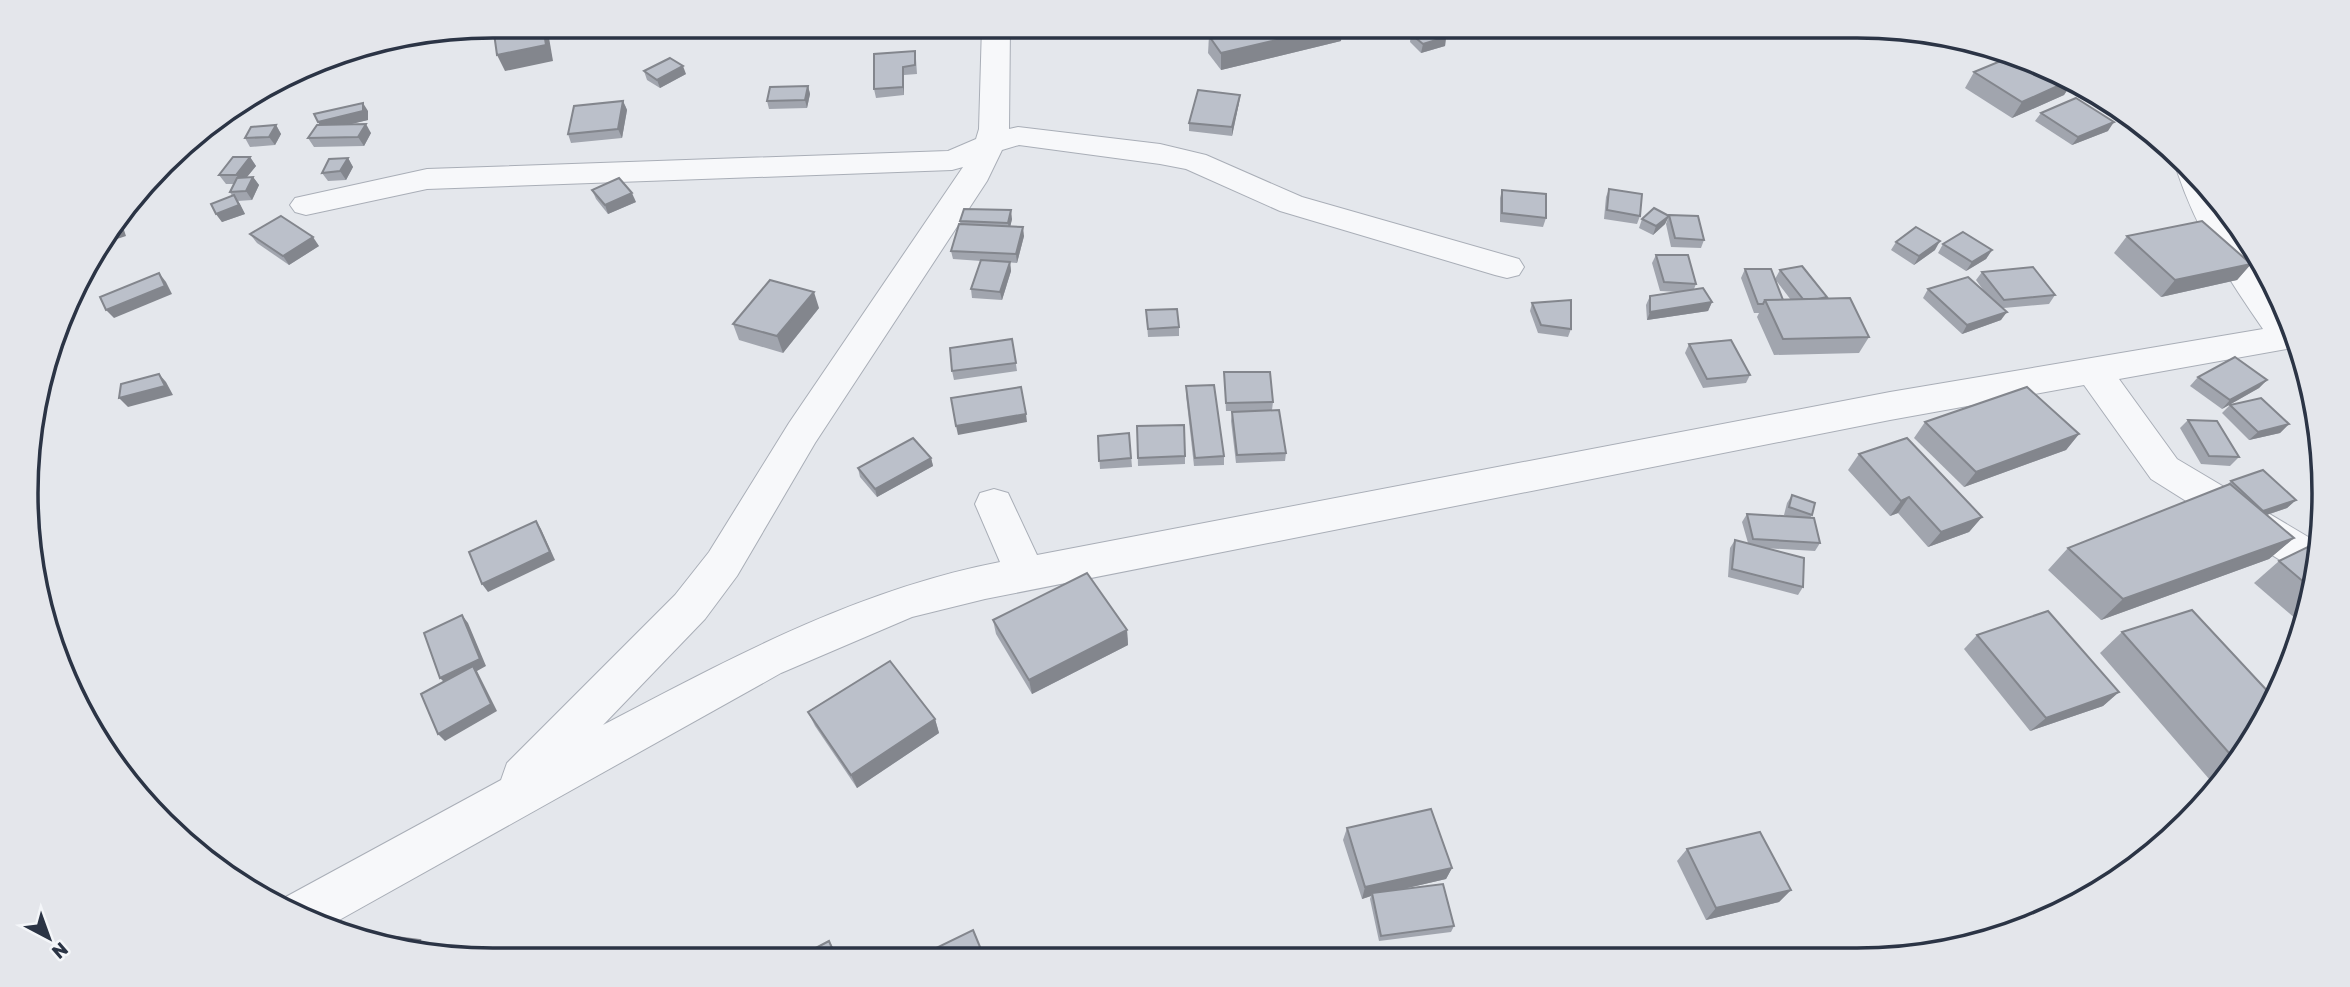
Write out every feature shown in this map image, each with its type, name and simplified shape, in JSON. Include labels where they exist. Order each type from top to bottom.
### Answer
[{"type":"street","points":[[498,805],[691,607],[723,564],[802,433],[971,181],[990,144],[994,129],[996,38]]},
{"type":"street","points":[[306,205],[427,179],[952,160],[990,144],[1018,136],[1036,136],[1160,153],[1195,162],[1291,204],[1507,267]]},
{"type":"street","points":[[2200,195],[2229,255],[2277,318]]},
{"type":"street","points":[[310,910],[766,660],[908,601],[1025,574],[1890,406],[2283,337]]},
{"type":"street","points":[[2093,371],[2164,469],[2307,557]]},
{"type":"street","points":[[994,504],[1025,574]]},
{"type":"building","points":[[495,38],[545,38],[546,45],[497,55]]},
{"type":"building","points":[[1210,38],[1285,38],[1221,53]]},
{"type":"building","points":[[1416,38],[1443,38],[1423,44]]},
{"type":"building","points":[[915,51],[915,65],[903,67],[903,87],[874,89],[874,54]]},
{"type":"building","points":[[670,58],[683,66],[657,80],[644,71]]},
{"type":"building","points":[[1999,62],[2059,85],[2022,102],[1974,72]]},
{"type":"building","points":[[808,86],[805,100],[767,101],[770,87]]},
{"type":"building","points":[[1198,90],[1240,95],[1232,127],[1189,123]]},
{"type":"building","points":[[2076,98],[2114,122],[2078,137],[2041,113]]},
{"type":"building","points":[[623,101],[618,129],[568,134],[574,106]]},
{"type":"building","points":[[363,103],[363,111],[318,122],[314,114]]},
{"type":"building","points":[[366,124],[358,137],[308,138],[317,125]]},
{"type":"building","points":[[276,125],[269,137],[245,138],[251,127]]},
{"type":"building","points":[[233,157],[250,157],[236,175],[219,175]]},
{"type":"building","points":[[348,158],[340,171],[322,173],[329,159]]},
{"type":"building","points":[[253,177],[246,191],[230,192],[237,178]]},
{"type":"building","points":[[619,178],[632,193],[605,205],[592,190]]},
{"type":"building","points":[[1609,189],[1642,194],[1640,216],[1607,210]]},
{"type":"building","points":[[1502,190],[1546,194],[1546,218],[1502,213]]},
{"type":"building","points":[[234,195],[239,205],[216,214],[211,204]]},
{"type":"building","points":[[1654,208],[1669,216],[1656,226],[1642,219]]},
{"type":"building","points":[[964,209],[1011,210],[1008,223],[960,221]]},
{"type":"building","points":[[1669,215],[1698,216],[1704,240],[1675,238]]},
{"type":"building","points":[[281,216],[313,237],[283,256],[250,234]]},
{"type":"building","points":[[2202,221],[2250,264],[2175,280],[2127,236]]},
{"type":"building","points":[[959,224],[1023,227],[1016,254],[951,251]]},
{"type":"building","points":[[1916,227],[1940,241],[1919,256],[1896,242]]},
{"type":"building","points":[[1963,232],[1992,250],[1972,262],[1943,244]]},
{"type":"building","points":[[1656,255],[1688,255],[1696,284],[1664,282]]},
{"type":"building","points":[[981,260],[1010,262],[1000,292],[971,289]]},
{"type":"building","points":[[1802,266],[1827,297],[1803,299],[1780,270]]},
{"type":"building","points":[[2033,267],[2055,295],[2004,300],[1982,272]]},
{"type":"building","points":[[1745,269],[1771,269],[1783,300],[1765,300],[1763,304],[1758,304]]},
{"type":"building","points":[[159,273],[165,286],[106,310],[100,297]]},
{"type":"building","points":[[1968,277],[2007,312],[1967,325],[1928,289]]},
{"type":"building","points":[[770,280],[814,292],[777,336],[733,324]]},
{"type":"building","points":[[1703,288],[1712,302],[1650,312],[1650,296]]},
{"type":"building","points":[[1850,298],[1869,337],[1783,339],[1765,300]]},
{"type":"building","points":[[1571,300],[1571,329],[1541,325],[1532,303]]},
{"type":"building","points":[[1177,309],[1179,327],[1148,329],[1146,310]]},
{"type":"building","points":[[1012,339],[1016,363],[952,371],[950,348]]},
{"type":"building","points":[[1731,340],[1750,375],[1707,379],[1689,344]]},
{"type":"building","points":[[2235,357],[2267,380],[2230,400],[2198,377]]},
{"type":"building","points":[[1224,372],[1270,372],[1273,402],[1226,403]]},
{"type":"building","points":[[159,374],[165,386],[119,398],[121,384]]},
{"type":"building","points":[[1214,385],[1224,456],[1195,458],[1186,386]]},
{"type":"building","points":[[1021,387],[1026,414],[956,426],[951,398]]},
{"type":"building","points":[[2027,387],[2079,434],[1976,472],[1925,422]]},
{"type":"building","points":[[2261,398],[2289,424],[2258,432],[2230,405]]},
{"type":"building","points":[[1279,410],[1286,453],[1237,455],[1232,412]]},
{"type":"building","points":[[2188,420],[2217,421],[2239,457],[2209,456]]},
{"type":"building","points":[[1184,425],[1185,456],[1138,458],[1137,426]]},
{"type":"building","points":[[1129,433],[1131,458],[1099,461],[1098,436]]},
{"type":"building","points":[[913,438],[931,458],[875,489],[858,468]]},
{"type":"building","points":[[1907,438],[1982,517],[1941,532],[1909,497],[1901,501],[1859,454]]},
{"type":"building","points":[[2263,470],[2296,500],[2263,511],[2231,481]]},
{"type":"building","points":[[2230,484],[2294,538],[2123,599],[2068,548]]},
{"type":"building","points":[[1792,495],[1815,503],[1812,515],[1789,507]]},
{"type":"building","points":[[1747,514],[1814,518],[1820,543],[1753,539]]},
{"type":"building","points":[[536,521],[550,552],[482,584],[469,552]]},
{"type":"building","points":[[1735,540],[1804,558],[1803,587],[1732,569]]},
{"type":"building","points":[[2309,547],[2303,581],[2279,561]]},
{"type":"building","points":[[1087,573],[1127,630],[1029,680],[993,620]]},
{"type":"building","points":[[2192,610],[2267,691],[2229,753],[2122,632]]},
{"type":"building","points":[[2048,611],[2119,692],[2046,718],[1977,635]]},
{"type":"building","points":[[462,615],[480,659],[440,678],[424,633]]},
{"type":"building","points":[[890,661],[935,719],[851,775],[808,712]]},
{"type":"building","points":[[473,666],[491,704],[438,734],[421,694]]},
{"type":"building","points":[[1431,809],[1452,868],[1365,887],[1347,828]]},
{"type":"building","points":[[1760,832],[1791,890],[1716,908],[1687,849]]},
{"type":"building","points":[[1443,884],[1454,926],[1381,936],[1372,893]]},
{"type":"building","points":[[973,930],[980,948],[936,948]]},
{"type":"building","points":[[396,937],[420,940],[419,942]]},
{"type":"building","points":[[829,941],[832,948],[816,948]]}]
